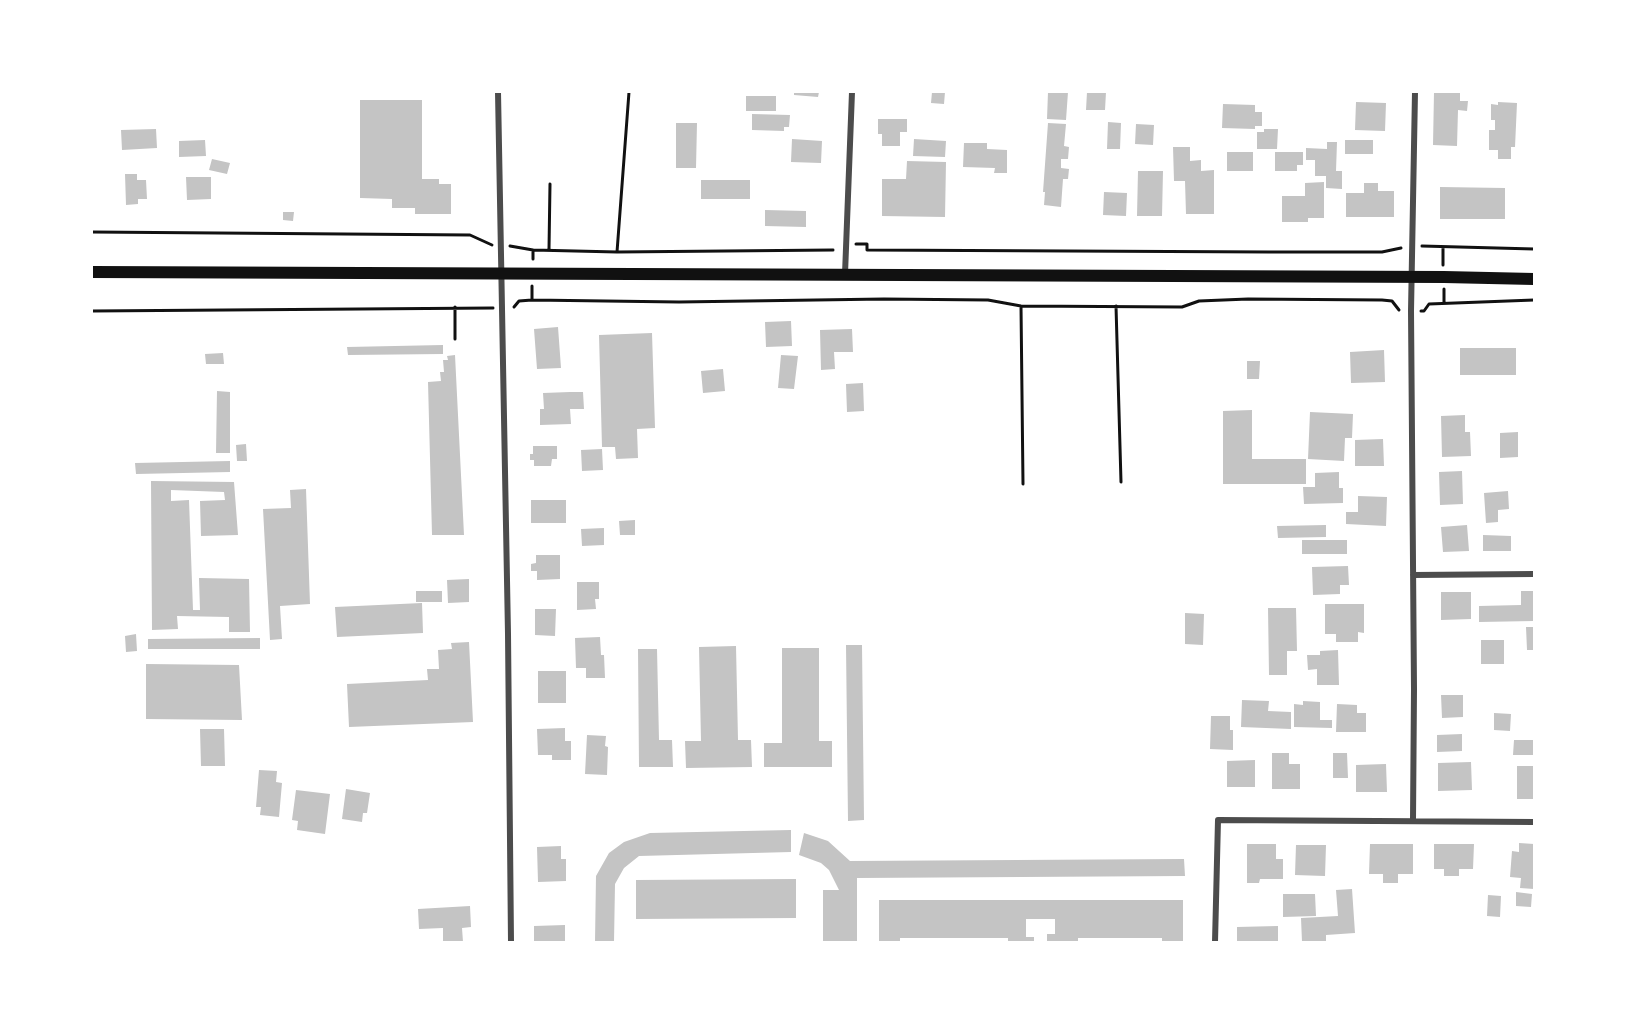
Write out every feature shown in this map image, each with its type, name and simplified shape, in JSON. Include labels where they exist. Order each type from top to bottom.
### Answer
[{"type":"highway","points":[[92,272],[1534,279]]},
{"type":"street","points":[[498,92],[511,942]]},
{"type":"street","points":[[845,275],[852,92]]},
{"type":"street","points":[[1413,820],[1411,311],[1415,92]]},
{"type":"street","points":[[1413,575],[1534,574]]},
{"type":"street","points":[[1215,942],[1218,820],[1534,822]]},
{"type":"path","points":[[616,252],[629,92]]},
{"type":"path","points":[[549,249],[550,184]]},
{"type":"path","points":[[92,232],[470,235],[480,238],[487,244],[517,246],[533,250],[616,252],[833,251],[833,244],[867,244],[867,250],[1382,252],[1412,246],[1534,249]]},
{"type":"path","points":[[531,300],[533,250]]},
{"type":"path","points":[[92,311],[513,308],[519,302],[531,300],[679,302],[977,300],[1021,306],[1182,307],[1199,301],[1283,298],[1382,300],[1392,301],[1398,310],[1424,311],[1429,304],[1534,300]]},
{"type":"path","points":[[1021,306],[1023,484]]},
{"type":"path","points":[[1116,306],[1121,482]]},
{"type":"path","points":[[455,308],[455,339]]},
{"type":"building","points":[[794,92],[819,92],[818,97],[794,95]]},
{"type":"building","points":[[932,92],[945,92],[944,104],[931,103]]},
{"type":"building","points":[[1048,92],[1068,92],[1066,120],[1047,119]]},
{"type":"building","points":[[1087,92],[1106,92],[1105,110],[1086,110]]},
{"type":"building","points":[[1434,92],[1460,92],[1460,101],[1468,101],[1467,111],[1458,110],[1457,146],[1433,145]]},
{"type":"building","points":[[746,96],[776,96],[776,111],[746,111]]},
{"type":"building","points":[[360,100],[422,100],[422,179],[439,179],[439,184],[451,184],[451,214],[415,214],[415,208],[392,208],[392,199],[360,198]]},
{"type":"building","points":[[1356,102],[1386,103],[1385,131],[1355,130]]},
{"type":"building","points":[[1498,102],[1517,103],[1515,147],[1511,147],[1511,159],[1498,159],[1498,150],[1489,150],[1489,130],[1495,130],[1495,120],[1491,120],[1491,104],[1498,105]]},
{"type":"building","points":[[1223,104],[1255,105],[1255,112],[1262,112],[1262,126],[1255,126],[1255,129],[1222,128]]},
{"type":"building","points":[[752,114],[790,115],[789,127],[784,127],[784,131],[752,130]]},
{"type":"building","points":[[878,119],[907,119],[907,132],[900,132],[900,146],[882,146],[882,134],[878,134]]},
{"type":"building","points":[[1108,122],[1121,123],[1120,149],[1107,149]]},
{"type":"building","points":[[676,123],[697,123],[696,168],[676,168]]},
{"type":"building","points":[[1048,123],[1066,124],[1064,146],[1069,147],[1068,159],[1061,159],[1061,168],[1069,169],[1068,179],[1063,179],[1061,207],[1044,205]]},
{"type":"building","points":[[1136,124],[1154,125],[1153,145],[1135,144]]},
{"type":"building","points":[[156,129],[157,148],[122,150],[121,130]]},
{"type":"building","points":[[1264,129],[1278,129],[1277,149],[1257,149],[1257,132],[1264,132]]},
{"type":"building","points":[[792,139],[822,141],[821,163],[791,162]]},
{"type":"building","points":[[914,139],[946,141],[945,157],[913,156]]},
{"type":"building","points":[[205,140],[206,156],[179,157],[179,141]]},
{"type":"building","points":[[1345,140],[1373,140],[1373,154],[1345,154]]},
{"type":"building","points":[[1327,142],[1337,142],[1336,171],[1342,171],[1342,189],[1326,188],[1326,176],[1315,176],[1315,160],[1306,160],[1306,148],[1327,149]]},
{"type":"building","points":[[964,143],[987,143],[987,149],[1007,150],[1007,173],[994,173],[995,168],[963,167]]},
{"type":"building","points":[[1173,147],[1190,147],[1190,161],[1201,160],[1201,171],[1214,170],[1214,214],[1186,214],[1185,181],[1174,181]]},
{"type":"building","points":[[1227,152],[1253,152],[1253,171],[1227,171]]},
{"type":"building","points":[[1275,152],[1303,152],[1303,165],[1297,165],[1297,171],[1275,171]]},
{"type":"building","points":[[212,159],[230,163],[227,174],[209,170]]},
{"type":"building","points":[[907,161],[946,162],[945,217],[882,216],[882,179],[906,179]]},
{"type":"building","points":[[1138,171],[1163,171],[1162,216],[1137,216]]},
{"type":"building","points":[[125,174],[137,174],[137,180],[146,180],[147,199],[138,199],[138,204],[126,205]]},
{"type":"building","points":[[186,177],[211,177],[211,199],[187,200]]},
{"type":"building","points":[[701,180],[750,180],[750,199],[701,199]]},
{"type":"building","points":[[1324,182],[1324,218],[1308,218],[1308,222],[1282,222],[1282,196],[1305,196],[1305,183]]},
{"type":"building","points":[[1364,183],[1378,183],[1378,191],[1394,191],[1394,217],[1346,217],[1346,193],[1364,193]]},
{"type":"building","points":[[1440,187],[1505,188],[1505,219],[1440,219]]},
{"type":"building","points":[[1104,192],[1127,193],[1126,216],[1103,215]]},
{"type":"building","points":[[765,210],[806,211],[806,227],[765,226]]},
{"type":"building","points":[[283,212],[294,212],[293,221],[283,220]]},
{"type":"building","points":[[791,321],[792,346],[766,347],[765,322]]},
{"type":"building","points":[[558,327],[561,368],[537,369],[534,329]]},
{"type":"building","points":[[852,329],[853,352],[834,352],[835,369],[821,370],[820,330]]},
{"type":"building","points":[[652,333],[655,428],[637,429],[638,458],[616,459],[615,447],[602,447],[599,335]]},
{"type":"building","points":[[443,345],[443,354],[348,355],[347,347]]},
{"type":"building","points":[[1460,348],[1516,348],[1516,375],[1460,375]]},
{"type":"building","points":[[1384,350],[1385,382],[1351,383],[1350,352]]},
{"type":"building","points":[[223,353],[224,364],[206,364],[205,354]]},
{"type":"building","points":[[455,355],[464,535],[432,535],[428,382],[441,381],[440,372],[444,372],[443,360],[448,360],[447,356]]},
{"type":"building","points":[[781,355],[798,356],[794,389],[778,388]]},
{"type":"building","points":[[1247,361],[1260,361],[1259,379],[1247,379]]},
{"type":"building","points":[[723,369],[725,391],[703,393],[701,371]]},
{"type":"building","points":[[863,383],[864,411],[847,412],[846,384]]},
{"type":"building","points":[[217,391],[230,392],[230,453],[216,453]]},
{"type":"building","points":[[583,392],[584,409],[570,409],[571,424],[540,425],[540,409],[544,409],[543,393]]},
{"type":"building","points":[[1252,410],[1252,459],[1306,459],[1306,484],[1223,484],[1223,411]]},
{"type":"building","points":[[1310,412],[1353,414],[1352,438],[1345,438],[1344,461],[1308,459]]},
{"type":"building","points":[[1465,415],[1465,432],[1470,432],[1471,456],[1442,457],[1441,416]]},
{"type":"building","points":[[1518,432],[1518,457],[1500,458],[1500,433]]},
{"type":"building","points":[[1383,439],[1384,466],[1355,466],[1355,440]]},
{"type":"building","points":[[246,444],[247,461],[237,461],[236,445]]},
{"type":"building","points":[[533,446],[557,446],[557,459],[552,459],[551,466],[534,466],[534,460],[530,460]]},
{"type":"building","points":[[602,449],[603,470],[582,471],[581,450]]},
{"type":"building","points":[[230,461],[230,472],[136,474],[135,463]]},
{"type":"building","points":[[1462,471],[1463,504],[1440,505],[1439,472]]},
{"type":"building","points":[[1339,472],[1339,488],[1343,488],[1343,503],[1304,504],[1303,487],[1315,487],[1315,473]]},
{"type":"building","points":[[151,481],[234,482],[238,535],[201,536],[200,501],[225,500],[224,492],[171,490],[171,501],[189,500],[193,610],[200,610],[199,578],[249,579],[250,632],[229,632],[229,617],[177,616],[178,629],[152,630]]},
{"type":"building","points":[[306,489],[310,604],[280,606],[282,639],[270,640],[263,509],[291,508],[290,490]]},
{"type":"building","points":[[1508,491],[1509,509],[1498,510],[1498,522],[1486,523],[1484,493]]},
{"type":"building","points":[[1358,496],[1387,497],[1386,526],[1346,524],[1346,512],[1358,512]]},
{"type":"building","points":[[531,500],[566,500],[566,523],[531,523]]},
{"type":"building","points":[[635,520],[635,535],[620,535],[619,521]]},
{"type":"building","points":[[1326,525],[1326,537],[1278,538],[1277,526]]},
{"type":"building","points":[[1467,525],[1469,551],[1443,552],[1441,527]]},
{"type":"building","points":[[604,528],[604,545],[582,546],[581,529]]},
{"type":"building","points":[[1483,535],[1511,536],[1511,551],[1483,551]]},
{"type":"building","points":[[1302,540],[1347,540],[1347,554],[1302,554]]},
{"type":"building","points":[[536,555],[560,555],[560,579],[537,580],[537,571],[531,571],[531,564],[536,563]]},
{"type":"building","points":[[1348,566],[1349,585],[1340,585],[1340,594],[1313,595],[1312,567]]},
{"type":"building","points":[[469,579],[469,602],[448,603],[447,580]]},
{"type":"building","points":[[577,582],[599,582],[599,599],[595,599],[596,609],[577,610]]},
{"type":"building","points":[[416,591],[442,591],[442,602],[416,602]]},
{"type":"building","points":[[1521,591],[1534,591],[1534,621],[1479,622],[1479,606],[1521,605]]},
{"type":"building","points":[[1441,592],[1471,592],[1471,619],[1441,620]]},
{"type":"building","points":[[422,603],[423,633],[337,637],[335,607]]},
{"type":"building","points":[[1325,604],[1364,604],[1364,633],[1358,632],[1358,642],[1336,642],[1336,634],[1325,634]]},
{"type":"building","points":[[1268,608],[1296,608],[1297,651],[1287,651],[1287,675],[1269,675]]},
{"type":"building","points":[[535,609],[556,609],[555,636],[535,635]]},
{"type":"building","points":[[1185,613],[1204,614],[1203,645],[1185,644]]},
{"type":"building","points":[[1526,627],[1534,627],[1534,650],[1527,650]]},
{"type":"building","points":[[136,634],[137,651],[126,652],[125,636]]},
{"type":"building","points":[[600,637],[605,678],[586,678],[586,668],[576,668],[575,638]]},
{"type":"building","points":[[260,638],[260,649],[148,649],[148,639]]},
{"type":"building","points":[[1481,640],[1504,640],[1504,664],[1481,664]]},
{"type":"building","points":[[469,642],[473,722],[349,727],[347,684],[428,680],[427,669],[439,669],[438,650],[452,649],[451,643]]},
{"type":"building","points":[[846,645],[862,645],[864,820],[848,821]]},
{"type":"building","points":[[736,646],[738,740],[751,740],[752,767],[686,768],[685,741],[701,741],[699,647]]},
{"type":"building","points":[[782,648],[819,648],[819,741],[832,741],[832,767],[764,767],[764,743],[782,743]]},
{"type":"building","points":[[638,649],[657,649],[659,740],[672,740],[673,767],[639,767]]},
{"type":"building","points":[[1338,650],[1339,685],[1317,685],[1317,669],[1308,670],[1307,655],[1320,655],[1320,651]]},
{"type":"building","points":[[146,664],[239,665],[242,720],[146,719]]},
{"type":"building","points":[[538,671],[566,671],[566,703],[538,703]]},
{"type":"building","points":[[1441,695],[1463,695],[1463,717],[1442,718]]},
{"type":"building","points":[[1242,700],[1269,701],[1268,711],[1291,712],[1291,729],[1241,727]]},
{"type":"building","points":[[1303,701],[1320,702],[1320,720],[1332,720],[1332,728],[1294,727],[1294,704],[1303,705]]},
{"type":"building","points":[[1337,704],[1357,705],[1357,713],[1366,713],[1366,732],[1336,732]]},
{"type":"building","points":[[1494,713],[1511,714],[1510,731],[1494,730]]},
{"type":"building","points":[[1211,716],[1230,716],[1233,750],[1210,749]]},
{"type":"building","points":[[565,728],[565,741],[571,741],[571,760],[552,760],[552,755],[538,755],[537,729]]},
{"type":"building","points":[[200,729],[224,729],[225,766],[201,766]]},
{"type":"building","points":[[1462,734],[1462,751],[1437,752],[1437,735]]},
{"type":"building","points":[[587,735],[606,736],[607,775],[585,774]]},
{"type":"building","points":[[1514,740],[1534,740],[1534,755],[1513,755]]},
{"type":"building","points":[[1272,753],[1289,753],[1289,764],[1300,764],[1300,789],[1272,789]]},
{"type":"building","points":[[1333,753],[1347,753],[1348,778],[1333,778]]},
{"type":"building","points":[[1255,760],[1255,787],[1227,787],[1227,761]]},
{"type":"building","points":[[1471,762],[1472,790],[1438,791],[1438,763]]},
{"type":"building","points":[[1386,764],[1387,792],[1356,792],[1356,765]]},
{"type":"building","points":[[1517,766],[1534,766],[1534,799],[1517,799]]},
{"type":"building","points":[[259,770],[277,771],[276,782],[282,783],[279,817],[260,815],[261,807],[256,807]]},
{"type":"building","points":[[346,789],[370,793],[367,813],[363,813],[362,822],[342,819]]},
{"type":"building","points":[[296,790],[330,794],[325,834],[297,830],[298,821],[292,820]]},
{"type":"building","points":[[791,830],[791,852],[639,856],[624,868],[615,884],[614,942],[595,942],[596,876],[609,853],[624,842],[650,833]]},
{"type":"building","points":[[804,833],[828,841],[850,861],[1184,859],[1185,876],[857,878],[857,942],[823,942],[823,890],[839,890],[829,870],[821,863],[799,855]]},
{"type":"building","points":[[1519,843],[1534,844],[1534,889],[1520,888],[1521,878],[1510,877],[1512,851],[1519,852]]},
{"type":"building","points":[[1247,844],[1276,844],[1276,859],[1283,859],[1283,879],[1260,879],[1259,883],[1247,883]]},
{"type":"building","points":[[1370,844],[1413,844],[1413,874],[1398,874],[1398,883],[1383,883],[1383,874],[1369,874]]},
{"type":"building","points":[[1434,844],[1474,844],[1473,869],[1459,869],[1459,876],[1444,876],[1444,869],[1434,869]]},
{"type":"building","points":[[1296,845],[1326,845],[1325,876],[1295,875]]},
{"type":"building","points":[[561,846],[561,859],[566,859],[566,881],[538,882],[537,847]]},
{"type":"building","points":[[796,879],[796,918],[636,919],[636,880]]},
{"type":"building","points":[[1352,889],[1355,933],[1326,935],[1326,942],[1302,942],[1301,918],[1338,916],[1336,890]]},
{"type":"building","points":[[1516,892],[1532,894],[1531,907],[1516,906]]},
{"type":"building","points":[[1283,894],[1315,894],[1316,916],[1283,917]]},
{"type":"building","points":[[1488,895],[1501,896],[1500,917],[1487,916]]},
{"type":"building","points":[[879,900],[1183,900],[1183,942],[1162,942],[1162,938],[1078,938],[1078,942],[1047,942],[1047,934],[1055,934],[1055,919],[1026,919],[1026,937],[1034,937],[1034,942],[1008,942],[1008,938],[900,938],[900,942],[879,942]]},
{"type":"building","points":[[470,906],[471,927],[462,928],[463,942],[443,942],[443,928],[419,929],[418,909]]},
{"type":"building","points":[[565,925],[565,942],[534,942],[534,926]]},
{"type":"building","points":[[1278,926],[1278,942],[1237,942],[1237,927]]}]
